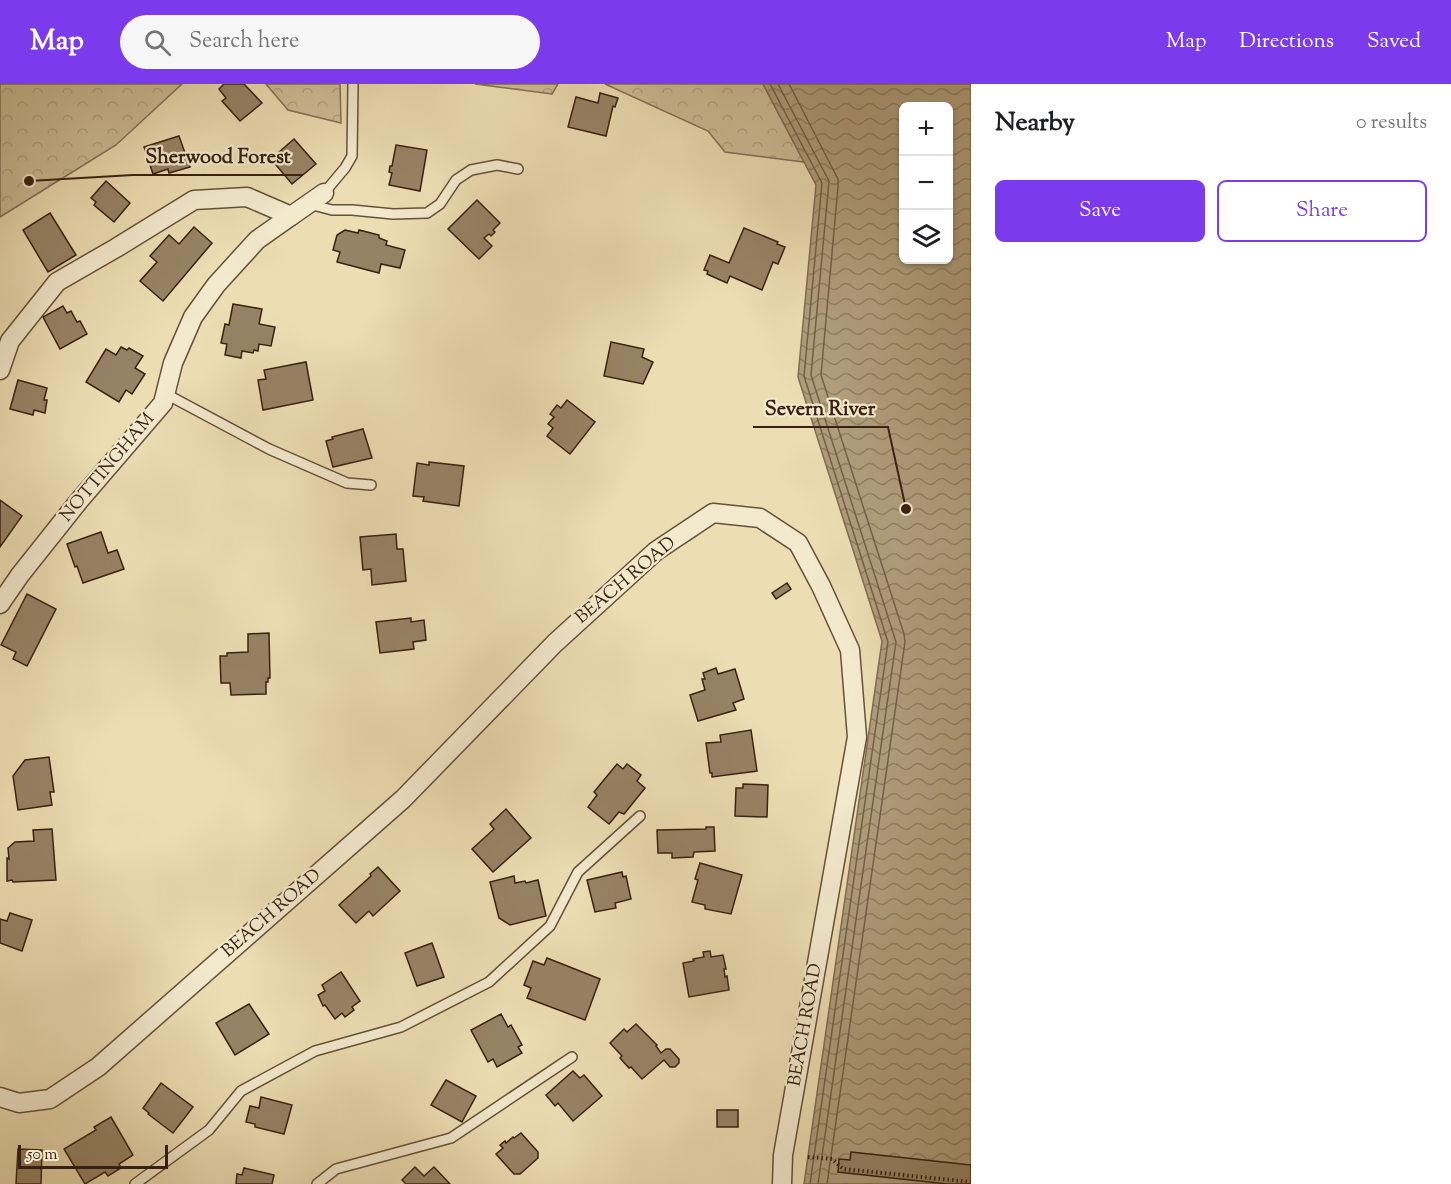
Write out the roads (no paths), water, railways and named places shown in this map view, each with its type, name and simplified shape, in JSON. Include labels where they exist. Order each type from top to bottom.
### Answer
[{"type":"street","name":"NOTTINGHAM","points":[[0,604],[78,502],[164,403],[173,363],[193,317],[216,285],[257,240],[324,193]]},
{"type":"street","points":[[0,370],[10,341],[57,282],[194,200],[248,197],[291,216]]},
{"type":"street","name":"BEACH ROAD","points":[[0,1097],[19,1104],[50,1099],[98,1067],[403,799],[555,643],[656,551],[713,513],[760,518],[798,543],[821,586],[850,650],[857,737],[783,1155],[782,1184]]},
{"type":"lane","points":[[324,193],[352,156],[353,84]]},
{"type":"lane","points":[[309,204],[332,210],[393,214],[427,213],[440,204],[456,180],[471,170],[497,165],[518,169]]},
{"type":"lane","points":[[166,394],[298,462],[347,483],[372,485]]},
{"type":"lane","points":[[135,1184],[209,1130],[241,1091],[315,1051],[401,1027],[489,982],[550,926],[578,872],[640,816]]},
{"type":"lane","points":[[317,1184],[336,1169],[451,1138],[572,1057]]},
{"type":"water","points":[[763,84],[971,84],[971,1184],[804,1184],[882,641],[798,377],[816,185]]},
{"type":"place","name":"Sherwood Forest","points":[[29,181]]},
{"type":"place","name":"Severn River","points":[[906,509]]}]
